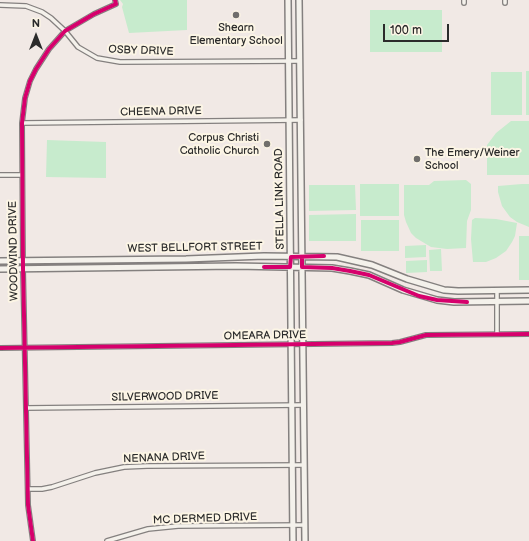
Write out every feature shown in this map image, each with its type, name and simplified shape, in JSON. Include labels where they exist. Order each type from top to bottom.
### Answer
[{"type":"main road","name":"STELLA LINK ROAD","points":[[288,0],[293,541]]},
{"type":"main road","name":"STELLA LINK ROAD","points":[[299,0],[305,541]]},
{"type":"main road","name":"WEST BELLFORT STREET","points":[[0,261],[337,256],[354,260],[407,280],[444,290],[529,290]]},
{"type":"main road","points":[[236,257],[236,266]]},
{"type":"main road","points":[[84,260],[84,268]]},
{"type":"main road","points":[[141,260],[141,267]]},
{"type":"main road","name":"WEST BELLFORT STREET","points":[[0,269],[236,266],[332,268],[375,278],[419,296],[437,300],[454,302],[529,301]]},
{"type":"main road","points":[[375,278],[380,269]]},
{"type":"street","name":"WOODWIND DRIVE","points":[[33,541],[28,505],[23,268],[22,123],[25,98],[33,75],[49,49],[65,31],[115,2]]},
{"type":"street","name":"OSBY DRIVE","points":[[0,5],[16,5],[34,8],[51,18],[65,31],[78,47],[97,58],[120,62],[300,61]]},
{"type":"street","name":"CHEENA DRIVE","points":[[22,123],[301,120]]},
{"type":"street","points":[[0,175],[22,175]]},
{"type":"street","points":[[497,290],[497,334]]},
{"type":"street","name":"OMEARA DRIVE","points":[[0,348],[396,343],[426,335],[529,334]]},
{"type":"street","name":"SILVERWOOD DRIVE","points":[[26,408],[303,405]]},
{"type":"street","name":"NENANA DRIVE","points":[[28,489],[52,487],[95,473],[124,467],[304,466]]},
{"type":"street","name":"MC DERMED DRIVE","points":[[107,541],[134,532],[161,528],[305,526]]},
{"type":"green space","points":[[120,0],[187,0],[187,30],[129,33],[122,7],[123,4]]},
{"type":"green space","points":[[370,10],[442,10],[442,52],[370,52]]},
{"type":"green space","points":[[526,71],[529,71],[529,115],[526,115]]},
{"type":"green space","points":[[491,72],[522,72],[522,115],[491,115]]},
{"type":"green space","points":[[511,121],[529,121],[529,175],[487,175],[487,145],[496,133]]},
{"type":"green space","points":[[47,140],[106,142],[106,178],[46,177]]},
{"type":"green space","points":[[466,180],[471,184],[471,210],[467,221],[466,248],[447,249],[431,247],[416,238],[411,233],[404,215],[404,185],[429,185],[434,181]]},
{"type":"green space","points":[[360,184],[399,184],[399,216],[360,216]]},
{"type":"green space","points":[[529,184],[529,227],[510,217],[502,206],[498,192],[498,186]]},
{"type":"green space","points":[[309,185],[355,185],[356,210],[309,211]]},
{"type":"green space","points":[[356,214],[356,241],[309,241],[309,215]]},
{"type":"green space","points":[[475,218],[496,219],[517,223],[515,236],[506,251],[496,258],[486,262],[473,262],[471,239],[472,220]]},
{"type":"green space","points":[[361,220],[399,220],[399,251],[361,251]]},
{"type":"green space","points":[[519,236],[529,236],[529,280],[519,280]]},
{"type":"green space","points":[[426,245],[426,257],[405,258],[405,246]]},
{"type":"green space","points":[[441,249],[442,271],[430,271],[429,250]]},
{"type":"green space","points":[[427,260],[427,272],[406,273],[406,261]]},
{"type":"cycle path","points":[[33,541],[28,505],[23,268],[22,123],[25,98],[30,81],[36,69],[49,49],[65,31],[94,14],[116,4],[115,0]]},
{"type":"cycle path","points":[[264,267],[290,267],[291,257],[324,256]]},
{"type":"cycle path","points":[[302,257],[302,267],[332,268],[369,275],[419,296],[437,300],[467,302]]},
{"type":"cycle path","points":[[0,348],[392,343],[426,335],[529,334]]},
{"type":"place","name":"Shearn Elementary School","points":[[236,15]]},
{"type":"place","name":"Corpus Christi Catholic Church","points":[[267,144]]},
{"type":"place","name":"The Emery/Weiner School","points":[[417,159]]}]
